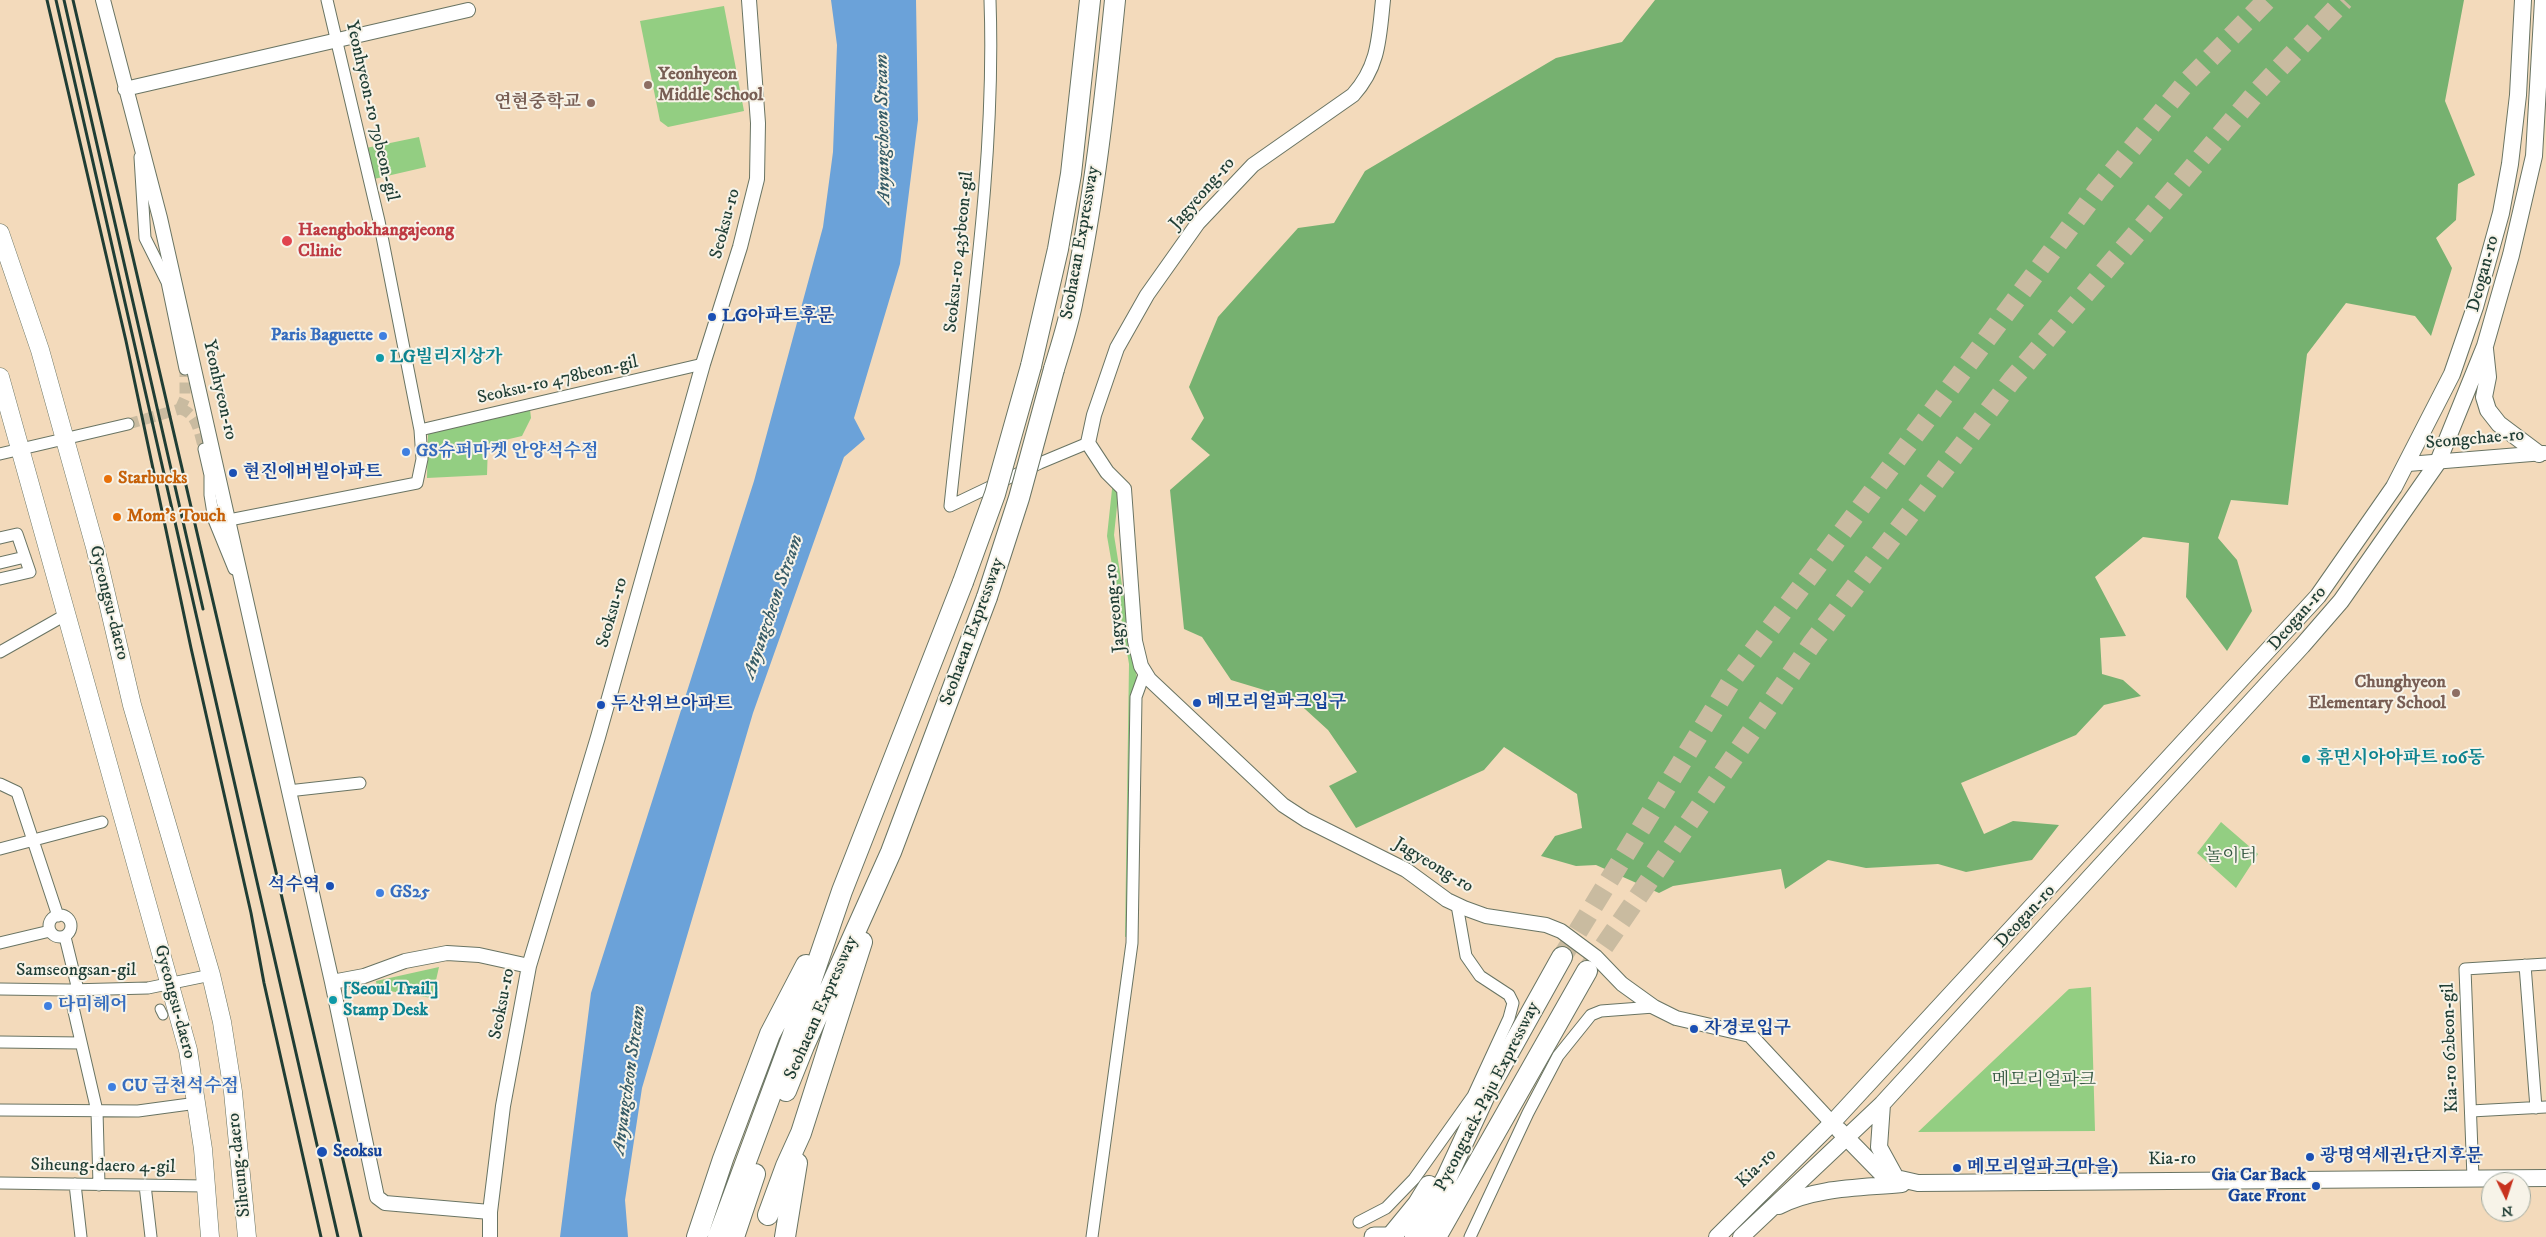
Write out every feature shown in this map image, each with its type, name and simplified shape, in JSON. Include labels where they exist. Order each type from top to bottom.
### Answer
[{"type":"highway","name":"Seohaean Expressway","points":[[734,1237],[797,1043],[842,891],[995,494],[1032,366],[1058,249],[1071,174],[1090,0]]},
{"type":"highway","name":"Seohaean Expressway","points":[[718,1237],[797,1043],[891,852],[987,597],[1019,498],[1076,282],[1098,150],[1116,0]]},
{"type":"highway","points":[[786,1230],[802,1133],[891,852]]},
{"type":"highway","points":[[697,1237],[723,1159],[770,1034],[842,891]]},
{"type":"highway","name":"Pyeongtaek-Paju Expressway","points":[[1415,1237],[1447,1177],[1485,1095],[1562,958]]},
{"type":"highway","name":"Pyeongtaek-Paju Expressway","points":[[1436,1237],[1587,970]]},
{"type":"highway","points":[[1374,1237],[1392,1231],[1418,1204],[1485,1095]]},
{"type":"highway","points":[[1450,1237],[1508,1108]]},
{"type":"highway","points":[[768,1215],[786,1166],[802,1133]]},
{"type":"main road","name":"Deogan-ro","points":[[1832,1123],[2318,596],[2350,552],[2408,464],[2452,374],[2475,307],[2501,213],[2510,164],[2518,95],[2523,0]]},
{"type":"main road","name":"Deogan-ro","points":[[1846,1137],[1882,1104],[2315,631],[2346,594],[2438,462],[2485,346],[2511,255],[2534,156],[2543,0]]},
{"type":"main road","name":"Gyeongsu-daero","points":[[0,233],[40,350],[65,438],[95,547],[132,704],[211,976]]},
{"type":"main road","points":[[2485,346],[2488,377],[2484,396],[2488,410],[2498,424],[2542,453]]},
{"type":"main road","points":[[0,376],[21,448]]},
{"type":"main road","name":"Gyeongsu-daero","points":[[21,448],[188,1050],[197,1103]]},
{"type":"main road","name":"Siheung-daero","points":[[211,976],[222,1022],[233,1092],[247,1237]]},
{"type":"main road","name":"Siheung-daero","points":[[197,1103],[210,1237]]},
{"type":"main road","points":[[1882,1104],[1879,1147],[1896,1178]]},
{"type":"main road","name":"Kia-ro","points":[[1717,1237],[1832,1123],[1883,1175],[1918,1183],[2546,1178]]},
{"type":"main road","points":[[1741,1237],[1846,1137]]},
{"type":"main road","points":[[1766,1212],[1794,1198],[1840,1190],[1918,1183]]},
{"type":"street","name":"Yeonhyeon-ro","points":[[104,0],[125,90],[138,128],[160,218],[230,521],[288,791],[332,982],[333,1006],[377,1197],[385,1203],[490,1212]]},
{"type":"street","name":"Yeonhyeon-ro 79beon-gil","points":[[230,521],[417,483],[422,459],[420,430],[379,221],[327,0]]},
{"type":"street","name":"Seoksu-ro","points":[[490,1237],[490,1212],[503,1106],[529,966],[601,728],[703,364],[740,247],[757,179],[758,123],[749,0]]},
{"type":"street","name":"Seoksu-ro 435beon-gil","points":[[990,0],[988,132],[979,258],[950,506],[1040,463],[1088,443]]},
{"type":"street","name":"Jagyeong-ro","points":[[1384,0],[1376,59],[1366,81],[1353,95],[1253,165],[1198,223],[1147,295],[1117,348],[1094,415],[1088,443],[1107,472],[1124,489],[1135,641],[1145,672],[1149,679],[1283,805],[1306,820],[1406,870],[1458,905],[1486,916],[1546,925],[1561,931],[1596,957],[1622,984],[1654,1007],[1676,1018],[1750,1035],[1832,1123]]},
{"type":"street","points":[[125,90],[468,10]]},
{"type":"street","points":[[138,128],[145,238],[167,282],[185,369]]},
{"type":"street","points":[[144,224],[149,217],[155,215],[160,218]]},
{"type":"street","name":"Seoksu-ro 478beon-gil","points":[[420,430],[703,364]]},
{"type":"street","points":[[0,454],[128,424]]},
{"type":"street","points":[[204,449],[210,475],[210,495],[214,520],[249,610]]},
{"type":"street","name":"Seongchae-ro","points":[[2408,464],[2542,453]]},
{"type":"street","points":[[214,520],[230,521]]},
{"type":"street","points":[[0,538],[16,534],[30,572],[0,579]]},
{"type":"street","points":[[0,563],[25,557]]},
{"type":"street","points":[[0,652],[67,614]]},
{"type":"street","points":[[1092,1237],[1132,943],[1136,697],[1145,672]]},
{"type":"street","points":[[288,791],[360,783]]},
{"type":"street","points":[[0,784],[17,792],[58,916]]},
{"type":"street","points":[[0,849],[102,822]]},
{"type":"street","points":[[1359,1222],[1386,1208],[1414,1179],[1473,1096],[1510,1018],[1513,1003],[1509,995],[1480,976],[1466,956],[1458,905]]},
{"type":"street","points":[[58,916],[68,918],[72,925],[70,932],[64,937],[55,936],[50,931],[50,922],[58,916]]},
{"type":"street","points":[[0,943],[50,931]]},
{"type":"street","points":[[64,937],[81,1043],[97,1111],[99,1185]]},
{"type":"street","points":[[332,982],[364,976],[405,961],[447,953],[480,955],[529,966]]},
{"type":"street","name":"Kia-ro 62beon-gil","points":[[2473,1178],[2465,969],[2546,964]]},
{"type":"street","points":[[2471,1111],[2541,1108],[2525,966]]},
{"type":"street","name":"Samseongsan-gil","points":[[0,989],[148,988],[211,976]]},
{"type":"street","points":[[1470,1237],[1528,1113],[1558,1056],[1591,1015],[1601,1011],[1654,1007]]},
{"type":"street","points":[[0,1042],[81,1043]]},
{"type":"street","points":[[0,1110],[138,1111],[197,1103]]},
{"type":"street","name":"Siheung-daero 4-gil","points":[[0,1183],[206,1186]]},
{"type":"street","points":[[76,1184],[81,1237]]},
{"type":"street","points":[[145,1185],[151,1237]]},
{"type":"street","points":[[1386,1208],[1392,1231]]},
{"type":"green space","points":[[1655,0],[2464,0],[2445,101],[2475,175],[2458,184],[2456,220],[2436,238],[2452,268],[2431,336],[2415,316],[2346,303],[2307,354],[2288,505],[2231,500],[2218,538],[2237,560],[2252,611],[2227,651],[2186,597],[2189,543],[2143,537],[2095,577],[2126,636],[2100,638],[2102,674],[2123,680],[2141,696],[2104,705],[2076,735],[1961,783],[1984,834],[2013,821],[2059,825],[2032,860],[1966,872],[1938,864],[1866,868],[1828,860],[1785,889],[1781,869],[1673,886],[1659,893],[1596,865],[1576,866],[1541,856],[1555,836],[1582,828],[1577,794],[1504,747],[1484,770],[1356,828],[1329,786],[1357,772],[1328,730],[1294,699],[1231,680],[1202,637],[1184,629],[1170,490],[1210,455],[1191,439],[1204,418],[1189,387],[1218,317],[1298,228],[1334,223],[1365,171],[1556,58],[1622,42]]},
{"type":"green space","points":[[724,6],[744,111],[668,127],[660,121],[640,21]]},
{"type":"green space","points":[[419,137],[426,167],[374,179],[366,148]]},
{"type":"green space","points":[[530,409],[531,418],[522,436],[488,444],[487,475],[427,478],[428,431]]},
{"type":"green space","points":[[1113,480],[1118,497],[1114,535],[1137,679],[1133,936],[1125,937],[1129,664],[1107,536]]},
{"type":"green space","name":"놀이터","points":[[2221,822],[2258,854],[2236,888],[2197,853]]},
{"type":"green space","points":[[439,967],[432,998],[377,989],[376,981]]},
{"type":"green space","name":"메모리얼파크","points":[[2091,987],[2095,1131],[1918,1132],[2069,989]]},
{"type":"water","name":"Anyangcheon Stream","points":[[831,0],[916,0],[918,120],[900,264],[854,418],[865,439],[844,457],[753,713],[642,1088],[625,1200],[628,1237],[560,1237],[591,993],[754,481],[823,227],[833,152],[837,45]]},
{"type":"tunnel","points":[[1562,957],[1734,677],[2097,191],[2184,85],[2267,0]]},
{"type":"tunnel","points":[[1587,971],[1813,642],[2012,380],[2256,93],[2344,0]]},
{"type":"tunnel","points":[[180,409],[185,398],[185,369]]},
{"type":"tunnel","points":[[180,409],[186,411],[194,419],[204,449]]},
{"type":"tunnel","points":[[128,424],[180,409]]},
{"type":"railway","points":[[47,0],[126,341],[191,648],[321,1237]]},
{"type":"railway","points":[[56,0],[338,1237]]},
{"type":"railway","points":[[64,0],[203,609]]},
{"type":"railway","points":[[73,0],[361,1237]]},
{"type":"place","name":"Yeonhyeon Middle School","points":[[648,85]]},
{"type":"place","name":"연현중학교","points":[[591,103]]},
{"type":"place","name":"Haengbokhangajeong Clinic","points":[[287,241]]},
{"type":"place","name":"LG아파트후문","points":[[712,317]]},
{"type":"place","name":"Paris Baguette","points":[[383,336]]},
{"type":"place","name":"LG빌리지상가","points":[[380,358]]},
{"type":"place","name":"GS슈퍼마켓 안양석수점","points":[[406,452]]},
{"type":"place","name":"현진에버빌아파트","points":[[233,473]]},
{"type":"place","name":"Starbucks","points":[[108,479]]},
{"type":"place","name":"Mom's Touch","points":[[117,517]]},
{"type":"place","name":"Chunghyeon Elementary School","points":[[2456,693]]},
{"type":"place","name":"메모리얼파크입구","points":[[1197,703]]},
{"type":"place","name":"두산위브아파트","points":[[601,705]]},
{"type":"place","name":"휴먼시아아파트 106동","points":[[2306,759]]},
{"type":"place","name":"석수역","points":[[330,886]]},
{"type":"place","name":"GS25","points":[[380,893]]},
{"type":"place","name":"[Seoul Trail] Stamp Desk","points":[[333,1000]]},
{"type":"place","name":"다미헤어","points":[[48,1006]]},
{"type":"place","name":"자경로입구","points":[[1694,1029]]},
{"type":"place","name":"CU 금천석수점","points":[[112,1087]]},
{"type":"place","name":"Seoksu","points":[[322,1152]]},
{"type":"place","name":"광명역세권1단지후문","points":[[2310,1157]]},
{"type":"place","name":"메모리얼파크(마을)","points":[[1957,1168]]},
{"type":"place","name":"Gia Car Back Gate Front","points":[[2316,1186]]}]
